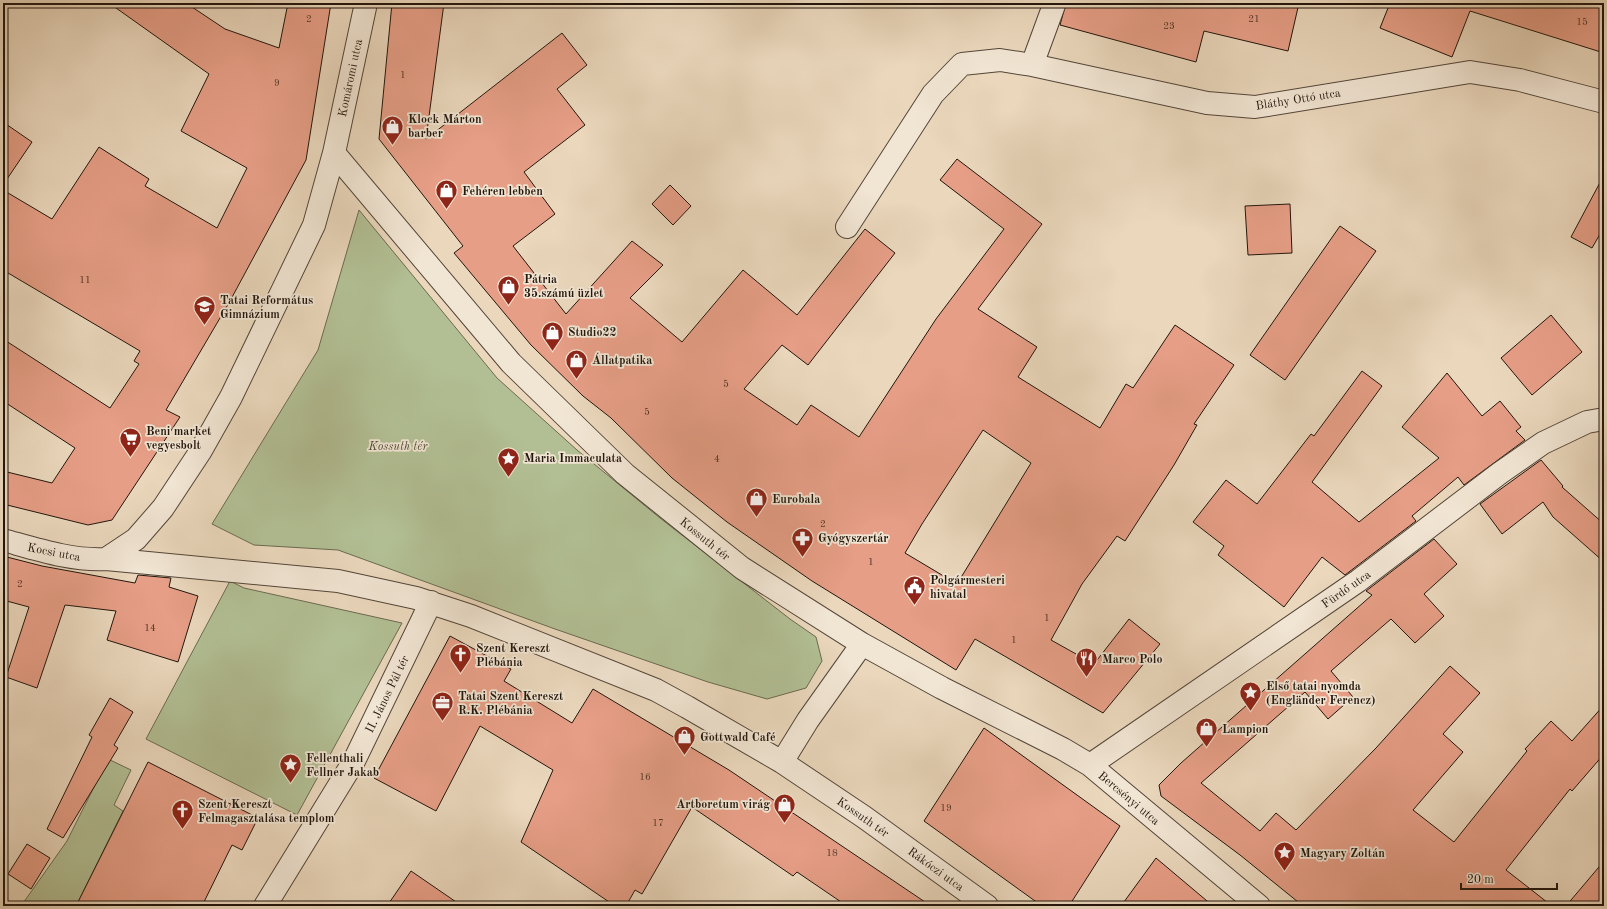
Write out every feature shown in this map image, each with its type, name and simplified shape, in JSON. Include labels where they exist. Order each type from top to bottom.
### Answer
[{"type":"street","name":"Komáromi utca","points":[[334,153],[366,3]]},
{"type":"street","points":[[1032,65],[1054,5]]},
{"type":"street","name":"Bláthy Ottó utca","points":[[847,227],[933,94],[962,64],[1000,60],[1032,65],[1207,102],[1255,107],[1470,72],[1520,80],[1604,102]]},
{"type":"street","points":[[106,559],[136,539],[163,508],[200,452],[227,404],[314,225],[334,153]]},
{"type":"street","name":"Kossuth tér","points":[[334,153],[511,363],[625,474],[742,568],[862,644],[942,688],[986,709]]},
{"type":"street","name":"Fürdő utca","points":[[1090,765],[1358,581],[1543,443],[1587,422],[1604,418]]},
{"type":"street","name":"Kocsi utca","points":[[3,540],[41,551],[95,560],[106,559]]},
{"type":"street","name":"Kossuth tér","points":[[106,559],[338,581],[431,602],[471,616],[656,690],[782,762],[904,846]]},
{"type":"street","name":"II. János Pál tér","points":[[265,906],[354,761],[431,602]]},
{"type":"street","points":[[782,762],[808,720],[862,644]]},
{"type":"street","name":"Bercsényi utca","points":[[986,709],[1064,749],[1090,765],[1259,906]]},
{"type":"street","name":"Rákóczi utca","points":[[904,846],[987,906]]},
{"type":"green space","name":"Kossuth tér","points":[[359,210],[497,378],[577,450],[660,518],[790,619],[816,637],[822,661],[806,688],[767,699],[708,682],[555,629],[338,550],[254,545],[212,524],[318,350]]},
{"type":"green space","points":[[230,581],[244,588],[402,623],[297,815],[146,739]]},
{"type":"green space","points":[[108,759],[131,770],[114,805],[123,811],[76,906],[21,906],[67,841]]},
{"type":"building","points":[[109,3],[186,3],[225,29],[279,48],[288,3],[331,3],[306,160],[230,301],[166,410],[180,417],[112,520],[88,525],[3,504],[3,471],[52,483],[75,448],[3,401],[3,339],[110,408],[139,364],[134,361],[140,351],[3,270],[3,190],[52,219],[99,147],[149,179],[145,186],[217,228],[247,168],[181,131],[209,74]]},
{"type":"building","points":[[392,3],[444,3],[426,139],[562,33],[587,65],[557,89],[585,125],[524,172],[555,214],[513,246],[566,314],[632,241],[663,265],[630,298],[682,342],[743,270],[797,315],[865,229],[895,253],[808,365],[782,345],[744,389],[797,425],[811,405],[859,437],[936,319],[1004,229],[940,180],[957,159],[1042,224],[978,309],[1037,347],[1018,377],[1100,428],[1126,384],[1133,388],[1175,325],[1234,365],[1194,424],[1197,425],[1174,465],[1125,541],[1117,536],[1082,584],[1051,640],[1094,664],[1129,619],[1160,644],[1103,713],[975,639],[956,670],[812,581],[727,522],[672,478],[611,418],[583,396],[531,345],[454,253],[463,246],[379,139]],"holes":[[[983,430],[1031,463],[957,584],[905,553]]]},
{"type":"building","points":[[1066,3],[1299,3],[1288,51],[1204,31],[1196,62],[1060,25]]},
{"type":"building","points":[[1390,3],[1604,3],[1604,53],[1470,11],[1452,57],[1380,28]]},
{"type":"building","points":[[3,122],[32,142],[3,185]]},
{"type":"building","points":[[1604,175],[1604,227],[1592,248],[1571,237]]},
{"type":"building","points":[[670,185],[691,206],[673,225],[652,204]]},
{"type":"building","points":[[1290,204],[1292,253],[1248,255],[1245,206]]},
{"type":"building","points":[[1340,226],[1376,251],[1285,380],[1250,355]]},
{"type":"building","points":[[1551,315],[1582,352],[1532,395],[1501,358]]},
{"type":"building","points":[[1362,371],[1382,386],[1312,482],[1359,522],[1439,458],[1402,427],[1447,373],[1482,416],[1500,401],[1521,427],[1516,431],[1525,440],[1464,485],[1458,477],[1412,516],[1416,521],[1345,575],[1322,557],[1284,607],[1218,555],[1224,546],[1193,522],[1226,480],[1257,504],[1311,434],[1314,436]]},
{"type":"building","points":[[1541,460],[1563,486],[1562,487],[1604,524],[1604,562],[1553,517],[1543,502],[1502,534],[1480,504]]},
{"type":"building","points":[[1434,539],[1457,564],[1424,594],[1444,616],[1415,643],[1391,619],[1331,671],[1353,697],[1328,719],[1305,692],[1201,783],[1260,831],[1276,813],[1296,830],[1376,748],[1450,666],[1480,693],[1443,734],[1463,752],[1413,810],[1454,842],[1527,751],[1525,749],[1551,721],[1572,741],[1604,705],[1604,754],[1572,791],[1570,789],[1506,870],[1552,906],[1303,906],[1240,855],[1161,796],[1159,785],[1181,763],[1372,595],[1366,591]]},
{"type":"building","points":[[3,556],[42,566],[135,583],[138,575],[171,578],[169,587],[198,596],[178,662],[107,640],[116,611],[65,605],[37,688],[6,677],[29,607],[3,600]]},
{"type":"building","points":[[450,636],[511,669],[504,681],[572,723],[593,689],[729,770],[931,906],[847,906],[797,872],[793,876],[692,807],[642,894],[635,890],[626,906],[615,906],[521,842],[553,770],[480,726],[436,811],[374,778]]},
{"type":"building","points":[[110,698],[133,712],[114,745],[118,748],[63,838],[47,829],[92,737],[89,735]]},
{"type":"building","points":[[984,728],[1120,826],[1069,906],[1042,906],[924,821]]},
{"type":"building","name":"Szent Kereszt Felmagasztalása templom","points":[[148,762],[258,818],[242,850],[232,845],[202,906],[76,906]]},
{"type":"building","points":[[27,844],[50,858],[31,889],[8,874]]},
{"type":"building","points":[[1156,858],[1213,906],[1121,906]]},
{"type":"building","points":[[1604,861],[1604,906],[1566,906]]},
{"type":"building","points":[[411,871],[462,906],[387,906]]},
{"type":"place","name":"Klock Márton barber","points":[[393,146]]},
{"type":"place","name":"Fehéren lebben","points":[[447,210]]},
{"type":"place","name":"Pátria 35.számú üzlet","points":[[508,306]]},
{"type":"place","name":"Tatai Református Gimnázium","points":[[204,326]]},
{"type":"place","name":"Studio22","points":[[552,352]]},
{"type":"place","name":"Állatpatika","points":[[576,380]]},
{"type":"place","name":"Beni market vegyesbolt","points":[[130,458]]},
{"type":"place","name":"Maria Immaculata","points":[[509,478]]},
{"type":"place","name":"Eurobala","points":[[757,518]]},
{"type":"place","name":"Gyógyszertár","points":[[803,558]]},
{"type":"place","name":"Polgármesteri hivatal","points":[[914,606]]},
{"type":"place","name":"Szent Kereszt Plébánia","points":[[461,674]]},
{"type":"place","name":"Marco Polo","points":[[1087,678]]},
{"type":"place","name":"Első tatai nyomda (Engländer Ferencz)","points":[[1250,712]]},
{"type":"place","name":"Tatai Szent Kereszt R.K. Plébánia","points":[[443,722]]},
{"type":"place","name":"Lampion","points":[[1207,748]]},
{"type":"place","name":"Gottwald Café","points":[[684,756]]},
{"type":"place","name":"Fellenthali Fellner Jakab","points":[[290,784]]},
{"type":"place","name":"Artboretum virág","points":[[785,824]]},
{"type":"place","name":"Szent Kereszt Felmagasztalása templom","points":[[182,830]]},
{"type":"place","name":"Magyary Zoltán","points":[[1285,872]]}]
